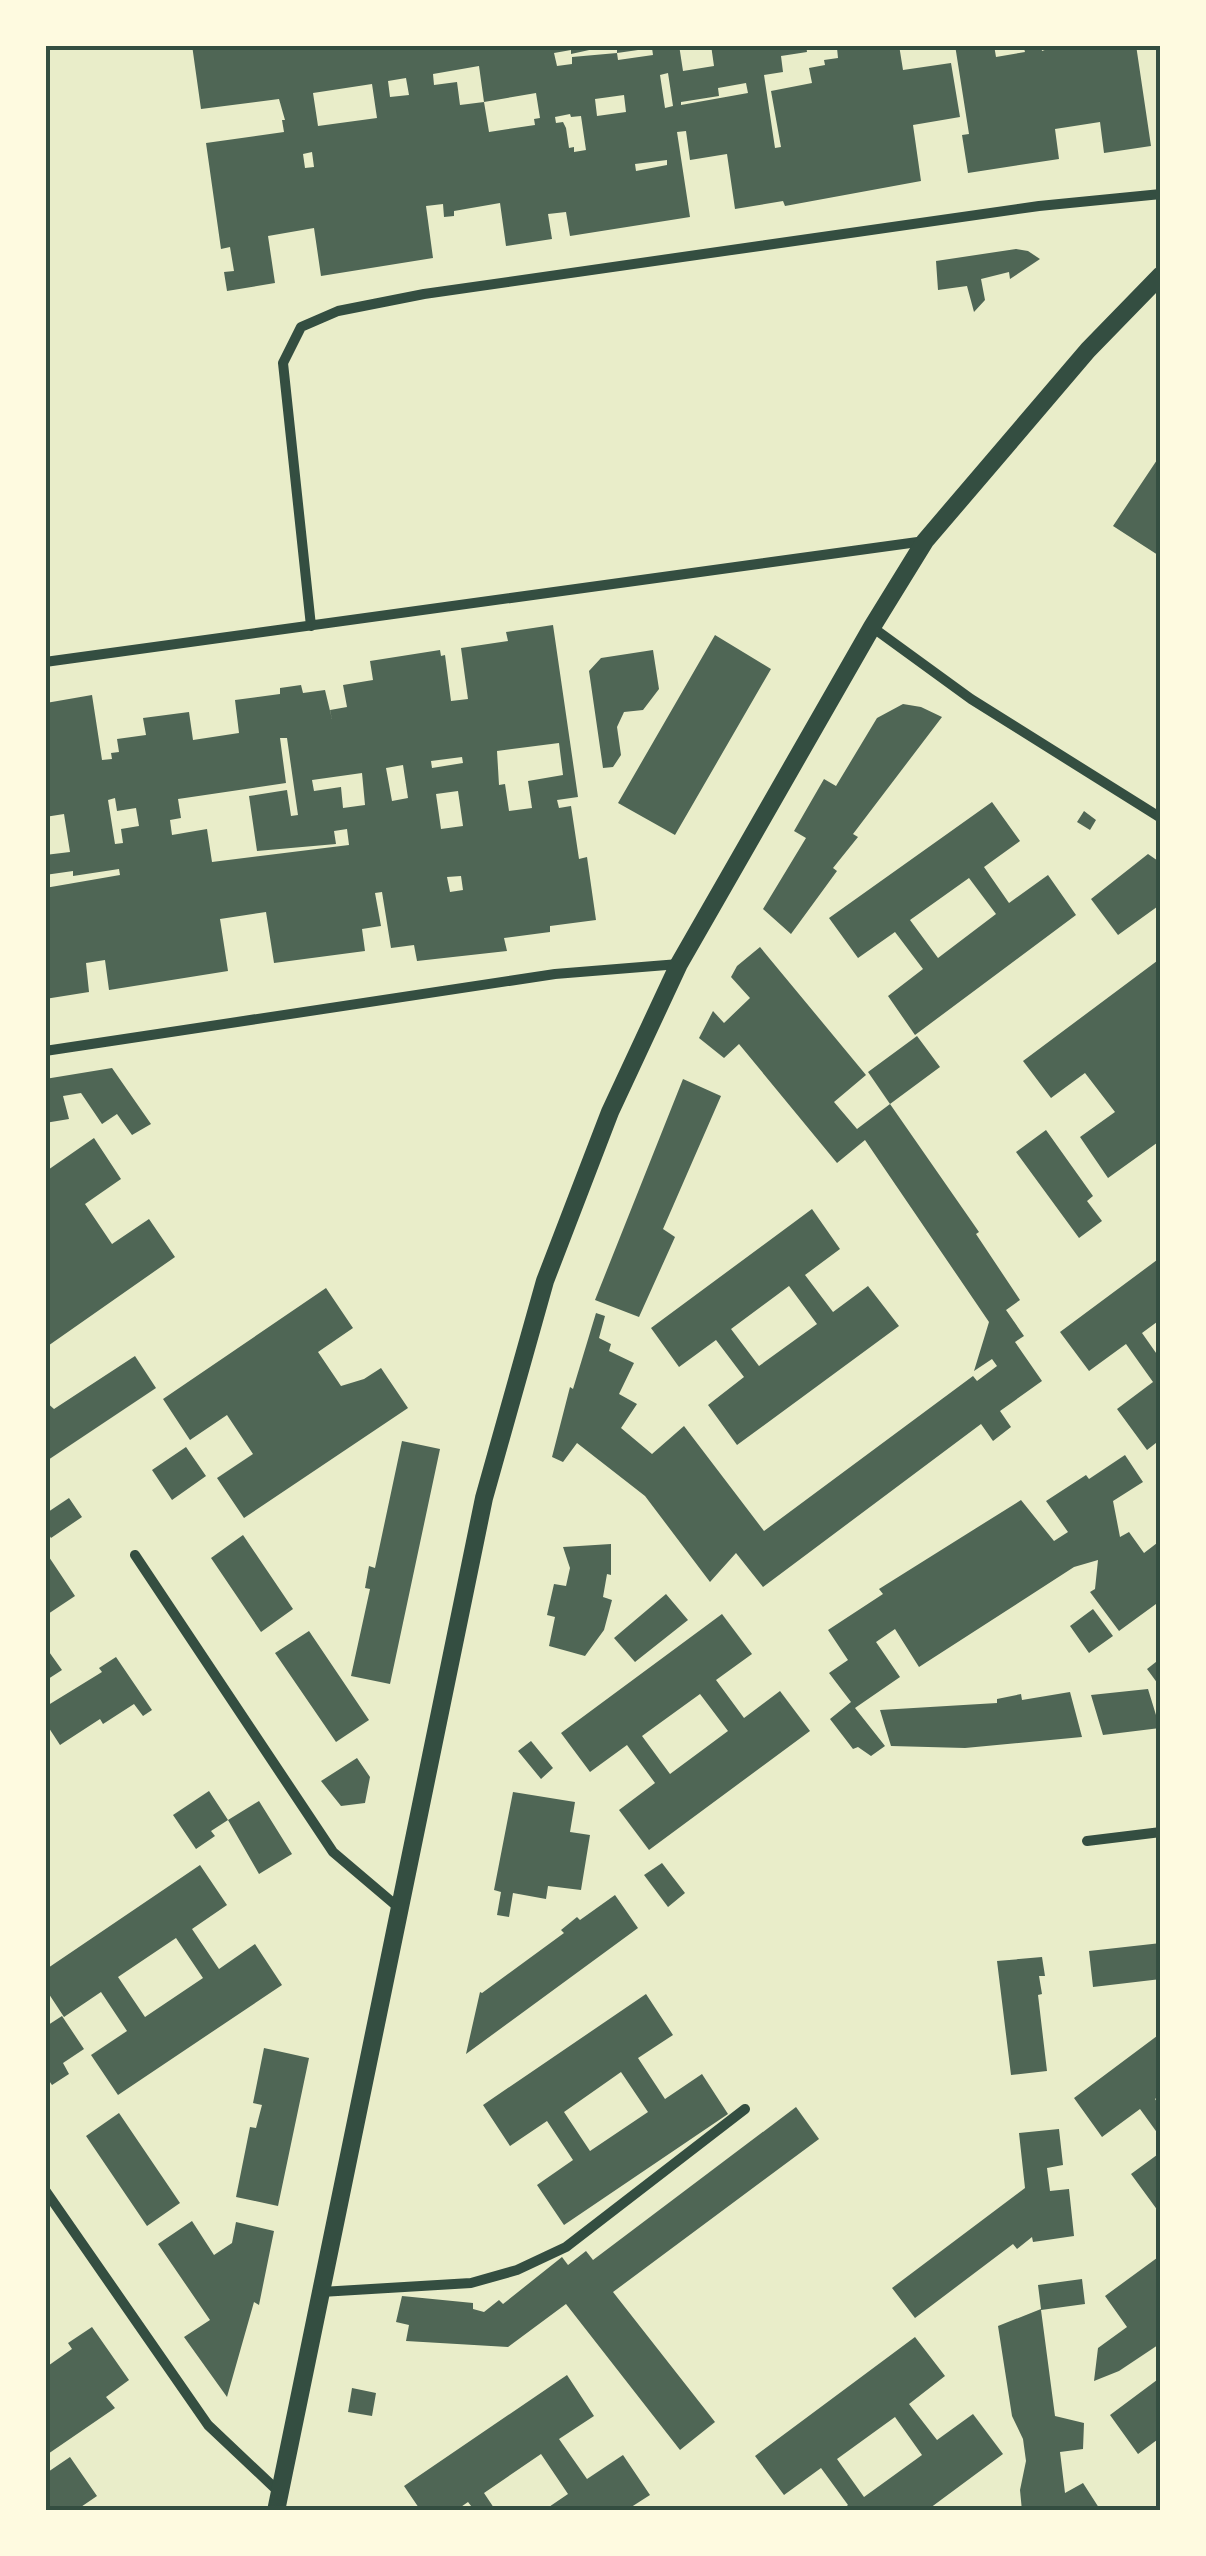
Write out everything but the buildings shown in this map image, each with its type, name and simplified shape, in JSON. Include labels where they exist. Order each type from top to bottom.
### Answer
[{"type":"street","points":[[311,626],[284,363],[301,328],[338,311],[424,294],[1039,206],[1161,194]]},
{"type":"street","points":[[278,2502],[484,1498],[545,1282],[610,1112],[678,964],[925,541],[1088,350],[1161,275]]},
{"type":"street","points":[[45,662],[925,541]]},
{"type":"street","points":[[872,627],[972,699],[1161,818]]},
{"type":"street","points":[[45,1051],[554,974],[678,964]]},
{"type":"street","points":[[135,1555],[332,1852],[401,1910]]},
{"type":"street","points":[[1087,1841],[1161,1832]]},
{"type":"street","points":[[321,2292],[471,2284],[517,2270],[566,2247],[745,2109]]},
{"type":"street","points":[[45,2190],[208,2425],[278,2502]]}]
